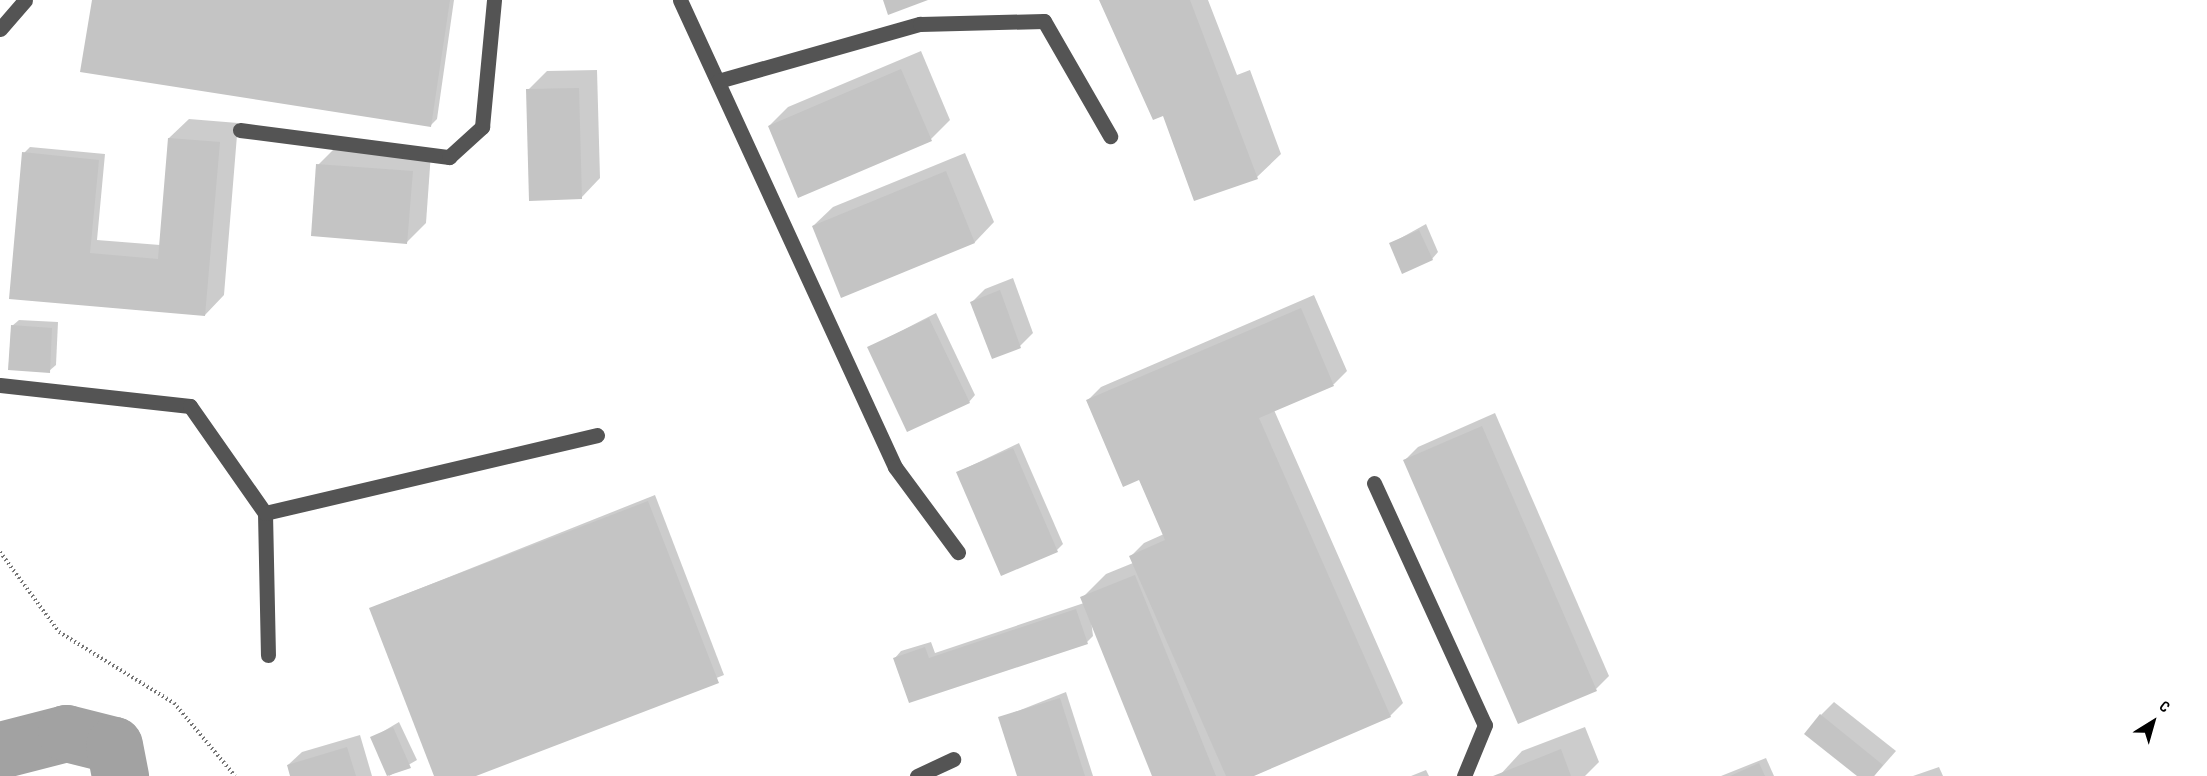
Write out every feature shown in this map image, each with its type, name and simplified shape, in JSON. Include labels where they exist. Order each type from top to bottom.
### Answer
[{"type":"lane","points":[[0,29],[25,0]]},
{"type":"lane","points":[[240,130],[449,157],[482,127],[494,0]]},
{"type":"lane","points":[[680,0],[895,467],[958,552]]},
{"type":"lane","points":[[718,81],[920,24],[1044,21],[1110,136]]},
{"type":"lane","points":[[0,386],[190,406],[265,513],[268,655]]},
{"type":"lane","points":[[265,513],[597,435]]},
{"type":"lane","points":[[1374,483],[1485,725],[1464,776]]},
{"type":"lane","points":[[917,776],[952,759]]},
{"type":"path","points":[[0,552],[59,632],[174,703],[235,776]]},
{"type":"building","points":[[92,0],[450,0],[431,127],[80,72]]},
{"type":"building","points":[[883,0],[928,0],[888,15]]},
{"type":"building","points":[[1099,0],[1190,0],[1258,179],[1194,201],[1163,116],[1153,120]]},
{"type":"building","points":[[901,69],[932,141],[798,198],[768,126]]},
{"type":"building","points":[[579,88],[582,199],[529,201],[526,89]]},
{"type":"building","points":[[168,138],[220,142],[205,316],[9,299],[22,152],[99,160],[90,253],[158,259]]},
{"type":"building","points":[[316,164],[413,171],[407,244],[311,236]]},
{"type":"building","points":[[946,171],[975,243],[841,298],[812,226]]},
{"type":"building","points":[[1419,230],[1433,260],[1402,274],[1389,243]]},
{"type":"building","points":[[1000,290],[1021,348],[992,359],[970,302]]},
{"type":"building","points":[[1301,308],[1334,386],[1259,418],[1391,717],[1254,776],[1226,776],[1129,556],[1165,540],[1139,480],[1123,487],[1086,400]]},
{"type":"building","points":[[929,318],[970,403],[907,432],[867,347]]},
{"type":"building","points":[[11,325],[52,328],[50,373],[8,370]]},
{"type":"building","points":[[1482,426],[1597,691],[1518,724],[1403,460]]},
{"type":"building","points":[[1013,448],[1058,552],[1001,576],[956,472]]},
{"type":"building","points":[[648,501],[719,683],[476,776],[434,776],[369,608]]},
{"type":"building","points":[[1135,575],[1216,776],[1152,776],[1080,597]]},
{"type":"building","points":[[1076,609],[1088,644],[909,703],[893,658],[925,647],[929,658]]},
{"type":"building","points":[[1060,698],[1085,776],[1017,776],[998,717]]},
{"type":"building","points":[[1820,714],[1883,765],[1874,776],[1857,776],[1804,734]]},
{"type":"building","points":[[393,727],[411,768],[387,776],[370,737]]},
{"type":"building","points":[[347,747],[356,776],[290,776],[287,765]]},
{"type":"building","points":[[1561,749],[1571,776],[1493,776]]},
{"type":"building","points":[[1759,763],[1765,776],[1730,776]]},
{"type":"waterway","points":[[0,750],[66,733],[114,745],[120,776]]}]
